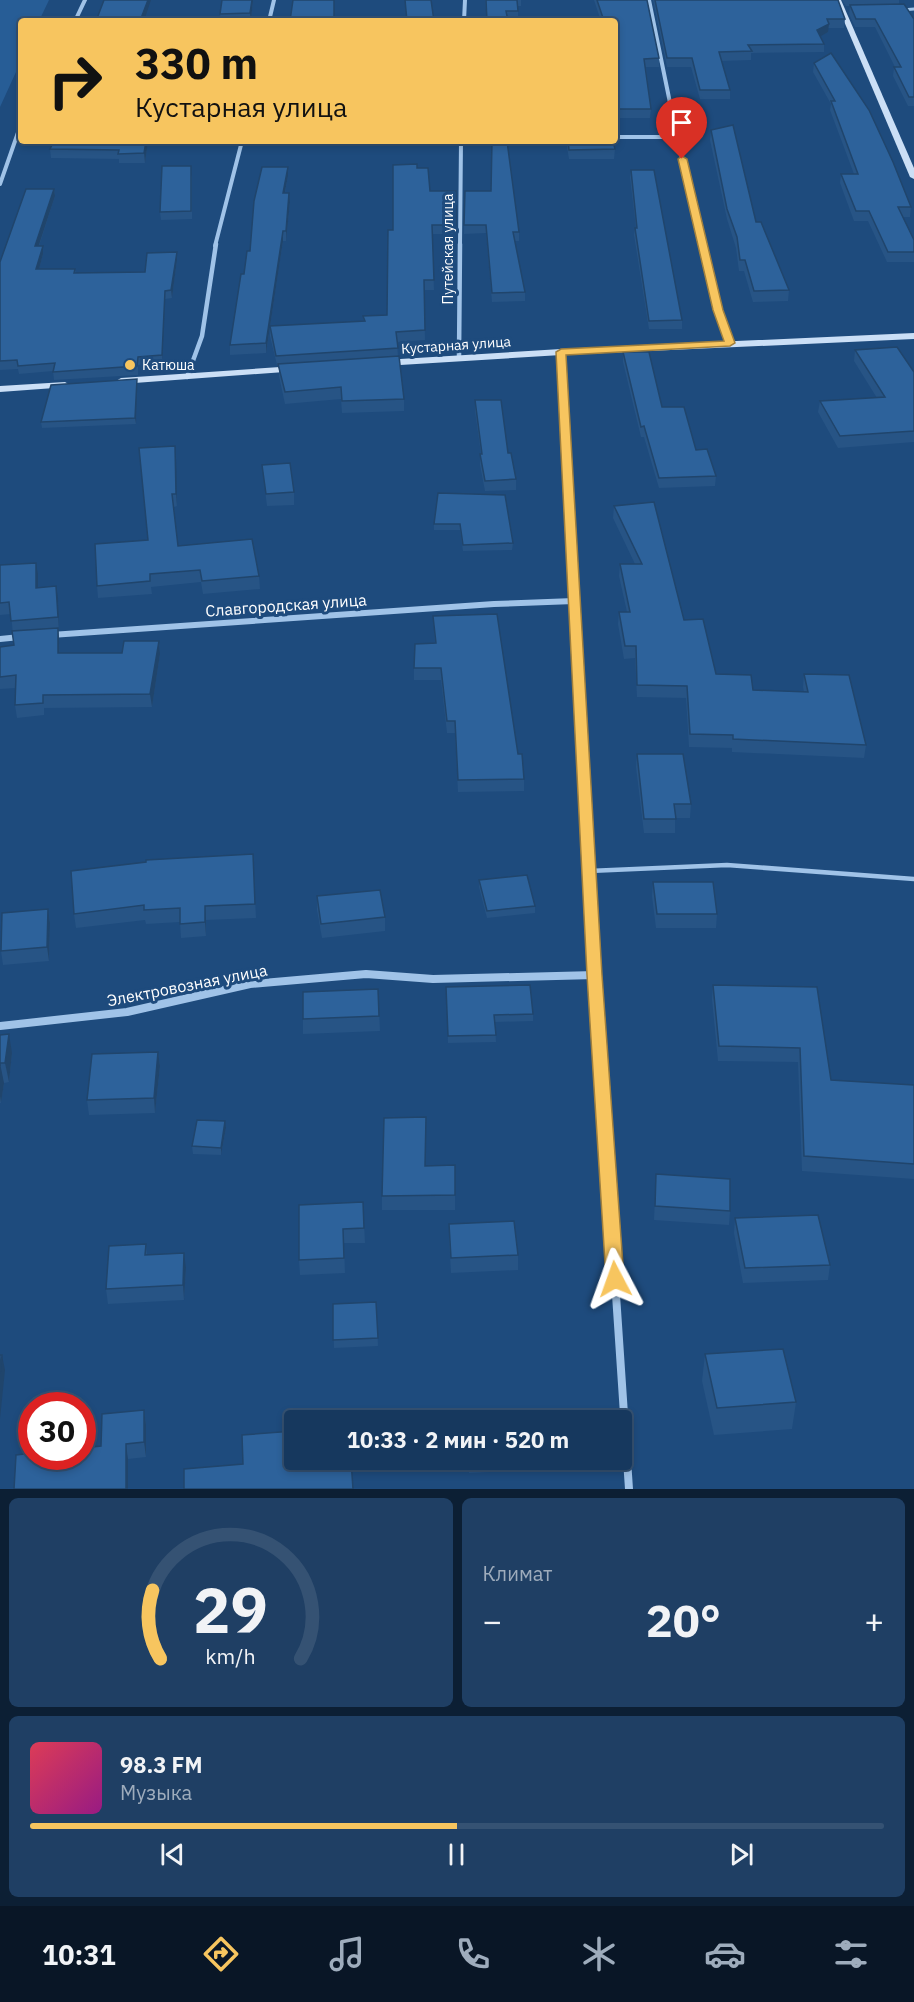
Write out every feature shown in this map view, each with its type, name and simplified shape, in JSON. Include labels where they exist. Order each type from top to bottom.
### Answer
[{"type":"street","points":[[77,18],[86,0]]},
{"type":"street","points":[[270,18],[274,0]]},
{"type":"street","points":[[464,18],[465,0]]},
{"type":"street","points":[[649,0],[677,137],[718,310],[730,343]]},
{"type":"street","points":[[838,0],[914,177]]},
{"type":"street","points":[[0,184],[18,137]]},
{"type":"street","points":[[618,137],[677,137]]},
{"type":"street","points":[[187,377],[202,336],[212,259],[241,144]]},
{"type":"street","name":"Путейская улица","points":[[459,358],[460,144]]},
{"type":"street","name":"Кустарная улица","points":[[376,364],[730,343],[914,336]]},
{"type":"street","points":[[561,352],[595,975],[629,1489]]},
{"type":"street","points":[[105,382],[305,369]]},
{"type":"street","points":[[0,389],[70,384]]},
{"type":"street","name":"Славгородская улица","points":[[47,635],[494,604],[574,602]]},
{"type":"street","points":[[0,639],[24,637]]},
{"type":"street","name":"Электровозная улица","points":[[0,1026],[127,1012],[250,984],[366,974],[433,979],[595,975]]},
{"type":"lane","points":[[902,9],[914,9]]},
{"type":"lane","points":[[589,871],[727,865],[914,879]]},
{"type":"shaded area","points":[[0,0],[49,0],[40,18],[18,18],[18,68],[0,107]]},
{"type":"building","points":[[104,0],[148,0],[141,18],[97,18]]},
{"type":"building","points":[[222,0],[252,0],[250,13],[220,14]]},
{"type":"building","points":[[293,0],[334,0],[334,18],[290,18]]},
{"type":"building","points":[[405,0],[431,0],[434,18],[407,18]]},
{"type":"building","points":[[486,0],[517,0],[518,11],[506,11],[507,18],[487,18]]},
{"type":"building","points":[[597,0],[647,0],[659,58],[644,59],[651,109],[618,109],[618,18],[603,18]]},
{"type":"building","points":[[655,0],[838,0],[845,19],[827,19],[829,24],[817,30],[824,44],[748,45],[752,51],[719,52],[730,90],[700,90],[692,58],[667,58]]},
{"type":"building","points":[[904,4],[914,19],[914,97],[909,97],[894,67],[901,67],[875,19],[856,19],[850,5]]},
{"type":"building","points":[[831,53],[869,110],[893,162],[911,207],[898,207],[914,240],[914,252],[888,252],[869,211],[856,211],[841,174],[858,174],[831,101],[835,101],[814,63]]},
{"type":"building","points":[[733,125],[756,222],[761,222],[789,290],[754,291],[745,260],[740,260],[737,237],[727,209],[711,130]]},
{"type":"building","points":[[52,144],[146,144],[144,153],[118,154],[119,150],[50,149]]},
{"type":"building","points":[[492,144],[507,144],[519,232],[513,232],[525,292],[492,293],[486,225],[464,225],[465,191],[491,191]]},
{"type":"building","points":[[568,144],[614,144],[615,149],[569,150]]},
{"type":"building","points":[[417,164],[417,168],[428,168],[430,191],[456,191],[456,225],[432,225],[434,280],[424,280],[425,330],[396,332],[398,348],[276,356],[270,326],[365,321],[363,316],[387,315],[388,230],[393,230],[393,165]]},
{"type":"building","points":[[162,166],[191,166],[191,211],[160,212]]},
{"type":"building","points":[[262,167],[288,167],[283,193],[289,193],[286,231],[283,231],[266,343],[230,345],[241,274],[244,274],[247,251],[250,251],[254,201]]},
{"type":"building","points":[[631,170],[654,170],[682,320],[649,321],[635,228],[637,228]]},
{"type":"building","points":[[26,189],[54,189],[35,246],[43,246],[36,269],[75,269],[74,273],[145,272],[147,253],[177,252],[171,290],[165,291],[162,355],[138,357],[137,366],[53,372],[55,363],[18,366],[17,360],[0,361],[0,262]]},
{"type":"building","points":[[897,347],[914,372],[914,431],[840,436],[820,401],[885,397],[855,350]]},
{"type":"building","points":[[623,352],[649,352],[662,407],[684,407],[696,450],[707,449],[716,476],[659,478],[644,426],[641,427]]},
{"type":"building","points":[[399,356],[404,399],[342,401],[341,387],[285,392],[278,364]]},
{"type":"building","points":[[137,379],[135,418],[41,422],[51,385]]},
{"type":"building","points":[[475,400],[501,400],[508,453],[511,453],[516,479],[485,481]]},
{"type":"building","points":[[175,446],[176,494],[172,494],[178,546],[252,539],[259,576],[202,581],[200,570],[150,574],[150,581],[97,586],[95,544],[148,540],[139,448]]},
{"type":"building","points":[[290,463],[294,492],[266,494],[262,465]]},
{"type":"building","points":[[438,493],[505,495],[513,543],[463,545],[460,524],[434,524]]},
{"type":"building","points":[[654,502],[684,620],[703,619],[716,674],[751,675],[753,690],[808,692],[804,674],[849,675],[866,745],[733,739],[733,735],[690,734],[687,686],[637,685],[636,646],[625,646],[619,612],[630,612],[620,564],[642,564],[614,506]]},
{"type":"building","points":[[36,563],[36,588],[56,586],[58,617],[11,621],[9,602],[0,603],[0,565]]},
{"type":"building","points":[[497,614],[518,754],[522,754],[524,779],[458,780],[455,721],[447,721],[441,668],[414,668],[415,644],[436,643],[433,616]]},
{"type":"building","points":[[58,628],[58,653],[122,653],[124,641],[159,641],[150,694],[43,695],[43,703],[15,705],[16,675],[0,677],[0,647],[14,645],[12,631]]},
{"type":"building","points":[[637,754],[683,754],[691,804],[674,804],[676,819],[644,819]]},
{"type":"building","points":[[253,854],[255,904],[205,906],[205,922],[180,924],[180,908],[144,910],[144,905],[74,914],[71,871],[146,862],[146,860]]},
{"type":"building","points":[[527,875],[535,906],[487,911],[479,880]]},
{"type":"building","points":[[653,882],[713,882],[717,914],[657,914]]},
{"type":"building","points":[[380,890],[385,917],[321,924],[317,896]]},
{"type":"building","points":[[48,909],[47,947],[1,951],[2,913]]},
{"type":"building","points":[[530,985],[533,1014],[494,1015],[496,1035],[448,1036],[446,987]]},
{"type":"building","points":[[713,985],[817,987],[831,1080],[914,1085],[914,1164],[804,1156],[800,1048],[719,1046]]},
{"type":"building","points":[[378,989],[379,1016],[303,1019],[303,992]]},
{"type":"building","points":[[9,1034],[5,1063],[0,1063],[0,1035]]},
{"type":"building","points":[[158,1052],[154,1098],[87,1100],[92,1054]]},
{"type":"building","points":[[426,1117],[425,1166],[455,1165],[455,1195],[382,1196],[384,1118]]},
{"type":"building","points":[[197,1120],[225,1121],[221,1148],[192,1146]]},
{"type":"building","points":[[656,1174],[730,1179],[730,1211],[655,1206]]},
{"type":"building","points":[[363,1202],[364,1228],[343,1229],[344,1258],[299,1260],[299,1205]]},
{"type":"building","points":[[818,1215],[830,1265],[745,1268],[735,1218]]},
{"type":"building","points":[[514,1221],[518,1255],[451,1258],[449,1224]]},
{"type":"building","points":[[146,1244],[145,1255],[184,1253],[183,1285],[106,1289],[109,1246]]},
{"type":"building","points":[[376,1302],[378,1338],[333,1340],[333,1304]]},
{"type":"building","points":[[783,1349],[796,1402],[717,1408],[705,1354]]},
{"type":"building","points":[[144,1410],[144,1442],[126,1444],[126,1489],[14,1489],[16,1455],[18,1455],[18,1470],[96,1470],[96,1447],[101,1446],[102,1414]]},
{"type":"building","points":[[284,1432],[284,1470],[352,1470],[353,1489],[184,1489],[184,1469],[243,1464],[242,1435]]},
{"type":"place","name":"Катюша","points":[[130,365]]},
{"type":"route","points":[[615,1279],[595,975],[561,352],[730,343],[718,310],[682,159]]}]
